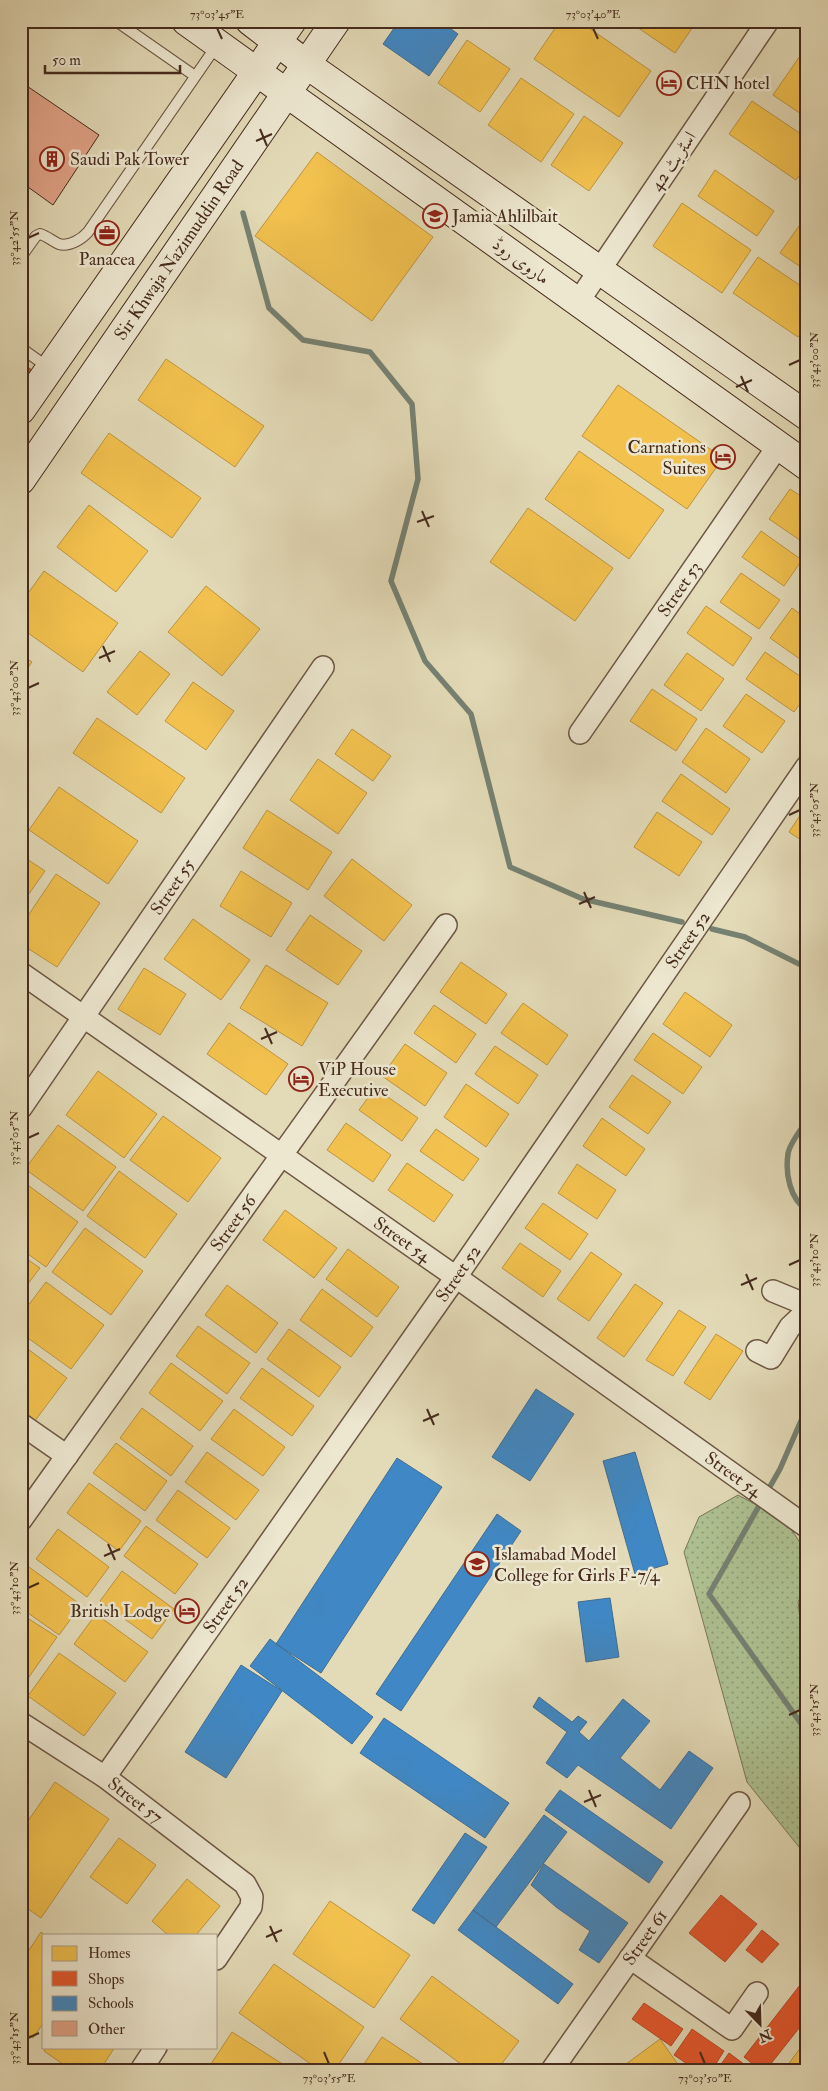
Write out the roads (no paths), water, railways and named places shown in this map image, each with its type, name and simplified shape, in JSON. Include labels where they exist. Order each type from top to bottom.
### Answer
[{"type":"street","name":"ماروی روڈ","points":[[186,21],[807,466]]},
{"type":"street","points":[[250,21],[285,31],[306,64],[599,270],[805,410],[778,446]]},
{"type":"street","name":"Sir Khwaja Nazimuddin Road","points":[[21,480],[336,21]]},
{"type":"street","name":"اسٹریٹ 42","points":[[578,302],[768,21]]},
{"type":"street","name":"Sir Khwaja Nazimuddin Road","points":[[21,410],[285,31]]},
{"type":"street","points":[[219,46],[233,67],[234,80],[222,123]]},
{"type":"street","name":"Street 53","points":[[580,733],[778,446]]},
{"type":"street","name":"Street 55","points":[[21,1108],[322,667]]},
{"type":"street","name":"Street 52","points":[[105,1777],[456,1277],[807,766]]},
{"type":"street","name":"Street 56","points":[[21,1520],[446,925]]},
{"type":"street","name":"Street 54","points":[[21,973],[456,1277],[807,1527]]},
{"type":"street","points":[[773,1291],[807,1305]]},
{"type":"street","points":[[757,1351],[771,1358],[790,1328],[807,1311]]},
{"type":"street","points":[[21,1424],[67,1456]]},
{"type":"street","name":"Street 57","points":[[21,1723],[105,1777],[245,1884],[252,1897],[252,1907],[218,1956]]},
{"type":"street","name":"Street 61","points":[[552,2070],[739,1803]]},
{"type":"street","points":[[630,1958],[732,2029],[757,1993]]},
{"type":"street","points":[[141,2070],[155,2048]]},
{"type":"lane","points":[[116,21],[195,76]]},
{"type":"lane","points":[[21,257],[36,236],[40,234],[58,244],[64,244],[84,237],[195,76],[219,46]]},
{"type":"lane","points":[[21,348],[50,368]]},
{"type":"waterway","points":[[243,213],[269,308],[303,340],[370,352],[412,404],[418,479],[391,581],[425,661],[471,714],[510,867],[583,899],[682,922]]},
{"type":"waterway","points":[[712,929],[745,937],[807,968]]},
{"type":"waterway","points":[[807,1120],[791,1146],[787,1162],[788,1178],[793,1193],[807,1210]]},
{"type":"waterway","points":[[807,1407],[780,1469],[709,1594],[807,1732]]},
{"type":"place","name":"CHN hotel","points":[[669,83]]},
{"type":"place","name":"Saudi Pak Tower","points":[[52,159]]},
{"type":"place","name":"Jamia Ahlilbait","points":[[435,216]]},
{"type":"place","name":"Panacea","points":[[107,233]]},
{"type":"place","name":"Carnations Suites","points":[[723,457]]},
{"type":"place","name":"ViP House Executive","points":[[301,1079]]},
{"type":"place","name":"Islamabad Model College for Girls F-7/4","points":[[477,1564]]},
{"type":"place","name":"British Lodge","points":[[187,1611]]}]
